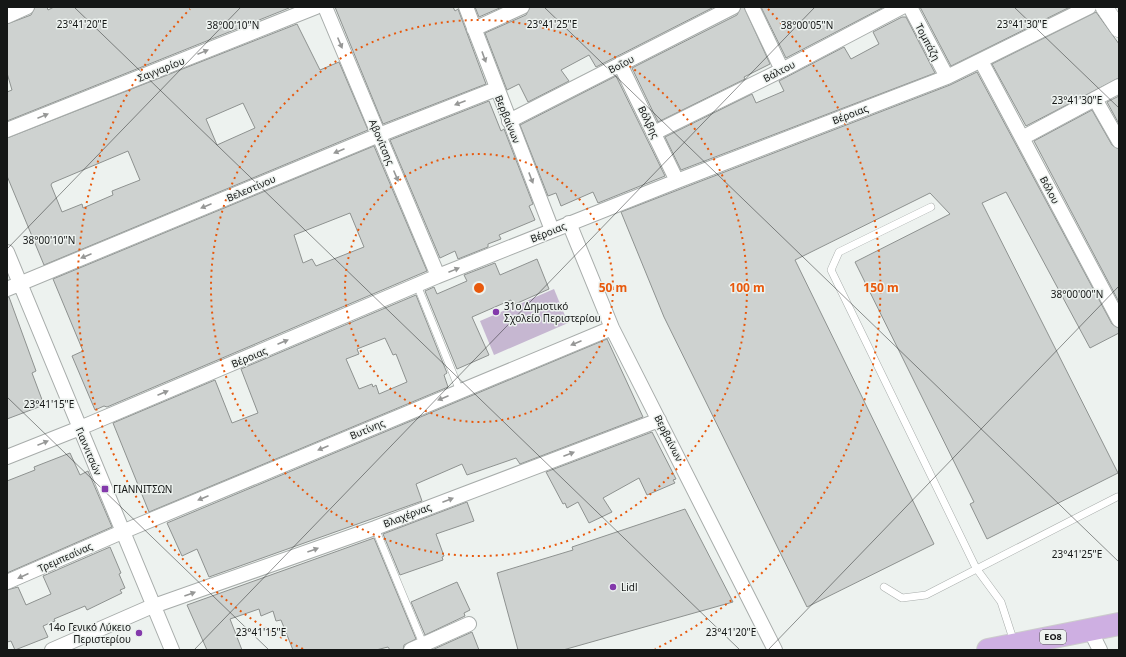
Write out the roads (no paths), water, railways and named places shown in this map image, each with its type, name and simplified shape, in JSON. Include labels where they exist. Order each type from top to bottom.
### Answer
[{"type":"highway","name":"ΕΟ8","points":[[988,650],[1119,624]]},
{"type":"street","points":[[7,16],[27,7]]},
{"type":"street","name":"Σαγγαρίου","points":[[7,130],[316,7]]},
{"type":"street","name":"Αβονίτσης","points":[[325,7],[438,276]]},
{"type":"street","name":"Βερβαίνων","points":[[466,7],[496,89],[552,230]]},
{"type":"street","points":[[474,30],[522,7]]},
{"type":"street","name":"Βοΐου","points":[[509,121],[733,7]]},
{"type":"street","points":[[752,7],[782,70]]},
{"type":"street","name":"Βάλτου","points":[[654,133],[782,70],[902,7]]},
{"type":"street","name":"Τομπάζη","points":[[910,7],[947,77]]},
{"type":"street","name":"Βέροιας","points":[[7,457],[80,428],[438,276],[569,223],[947,77],[1089,7]]},
{"type":"street","points":[[1104,7],[1119,29]]},
{"type":"street","name":"Βόλου","points":[[981,61],[1119,320]]},
{"type":"street","name":"Βόλβης","points":[[620,64],[677,181]]},
{"type":"street","points":[[1022,138],[1119,86]]},
{"type":"street","name":"Βελεστίνου","points":[[7,289],[379,135],[496,89]]},
{"type":"street","points":[[1095,99],[1119,141]]},
{"type":"street","name":"Βερβαίνων","points":[[569,223],[612,328],[775,650]]},
{"type":"street","name":"Γιαννιτσών","points":[[7,252],[172,650]]},
{"type":"street","name":"Βυτίνης","points":[[122,532],[612,328]]},
{"type":"street","name":"Βλαχέρνας","points":[[52,650],[154,607],[375,528],[659,420]]},
{"type":"street","name":"Τρεμπεσίνας","points":[[7,582],[122,532]]},
{"type":"street","points":[[411,650],[425,647],[469,624]]},
{"type":"street","points":[[1090,630],[1100,650]]},
{"type":"lane","points":[[931,207],[839,252],[830,270],[976,568],[1001,602],[1015,644]]},
{"type":"lane","points":[[417,285],[460,391]]},
{"type":"lane","points":[[884,587],[902,598],[926,595],[976,568],[1118,497]]},
{"type":"lane","points":[[375,528],[425,647]]},
{"type":"place","name":"31ο Δημοτικό Σχολείο Περιστερίου","points":[[496,312]]},
{"type":"place","name":"ΓΙΑΝΝΙΤΣΩΝ","points":[[105,489]]},
{"type":"place","name":"Lidl","points":[[613,587]]},
{"type":"place","name":"14ο Γενικό Λύκειο Περιστερίου","points":[[139,633]]}]
